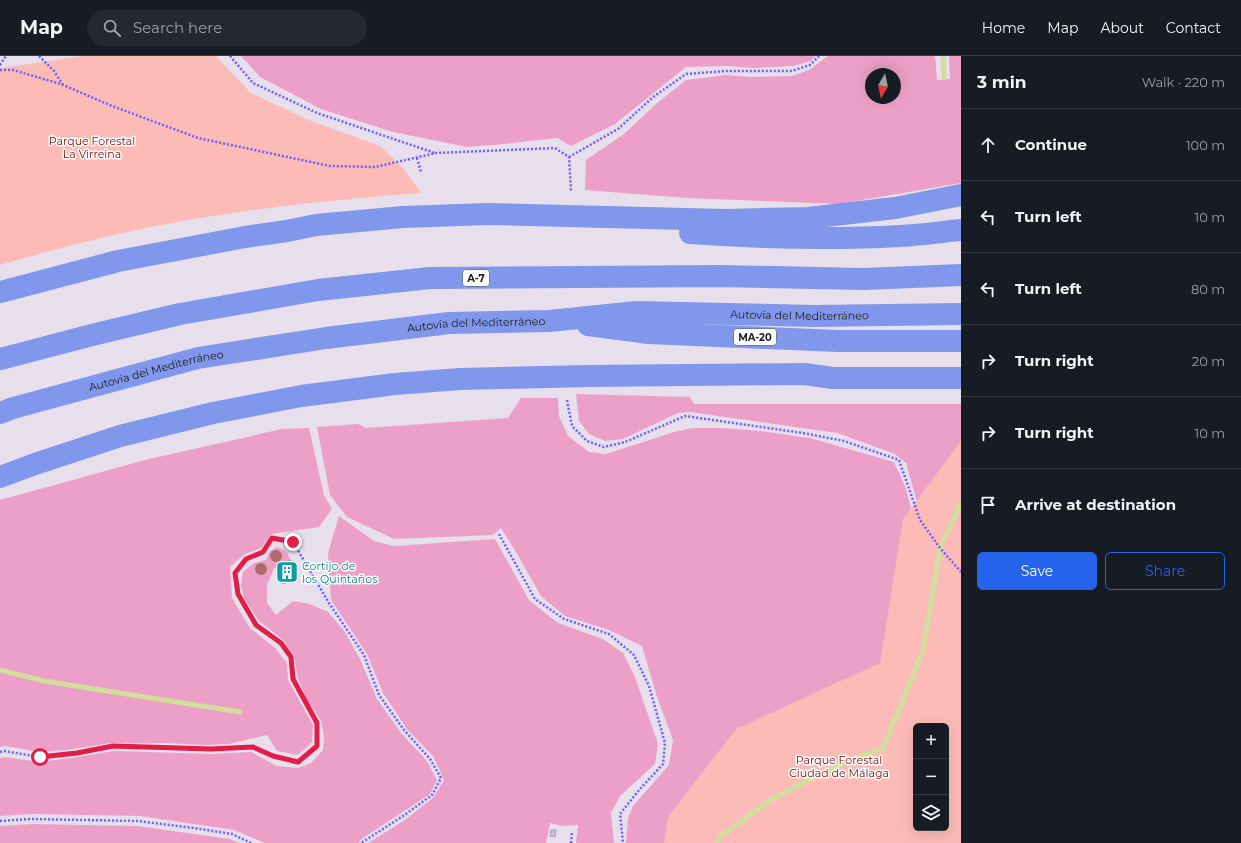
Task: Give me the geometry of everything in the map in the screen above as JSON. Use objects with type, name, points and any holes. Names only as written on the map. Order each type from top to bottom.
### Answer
[{"type":"highway","points":[[0,292],[118,261],[316,225],[395,218],[488,214],[726,220],[808,218],[895,208],[961,195]]},
{"type":"highway","points":[[287,231],[316,232],[403,226],[487,223],[590,227],[743,237],[836,238],[901,236],[961,230]]},
{"type":"highway","name":"A-7","points":[[0,359],[180,314],[318,290],[430,278],[720,276],[864,279],[961,275]]},
{"type":"highway","name":"Autovía del Mediterráneo","points":[[0,413],[198,358],[326,338],[450,323],[549,321],[637,312],[814,316],[961,314]]},
{"type":"highway","name":"MA-20","points":[[549,321],[650,333],[838,341],[961,341]]},
{"type":"highway","points":[[804,374],[834,369],[961,364]]},
{"type":"highway","points":[[0,476],[120,436],[213,413],[301,396],[395,384],[460,378],[588,376],[804,374],[833,378],[961,378]]},
{"type":"path","points":[[0,65],[6,56]]},
{"type":"path","points":[[39,56],[54,71],[64,85]]},
{"type":"path","points":[[230,56],[253,83],[318,113],[436,153]]},
{"type":"path","points":[[569,157],[618,129],[653,97],[686,74],[726,71],[792,71],[810,65],[819,56]]},
{"type":"path","points":[[0,70],[13,70],[64,85],[112,106],[198,138],[330,166],[375,167],[436,153],[555,148],[569,157]]},
{"type":"path","points":[[569,157],[571,191]]},
{"type":"path","points":[[417,158],[421,172]]},
{"type":"path","points":[[567,400],[572,426],[587,441],[604,447],[625,442],[685,416],[802,433],[844,441],[898,460],[920,520],[940,548],[961,572]]},
{"type":"path","points":[[499,534],[535,600],[564,620],[609,634],[634,655],[649,686],[665,743],[663,764],[639,790],[620,814],[623,843]]},
{"type":"path","points":[[0,752],[4,751],[40,757],[77,753],[113,746],[211,749],[253,747],[273,756],[298,762],[317,746],[317,723],[293,679],[291,657],[281,643],[256,625],[238,594],[235,573],[246,559],[263,552],[272,538],[293,542],[329,603],[364,655],[379,695],[404,730],[430,759],[440,778],[432,795],[361,843]]},
{"type":"path","points":[[0,821],[30,819],[137,821],[232,834],[251,843]]},
{"type":"path","points":[[571,843],[572,832]]},
{"type":"green space","name":"Parque Forestal La Virreina","points":[[84,56],[216,56],[251,93],[311,121],[380,146],[404,169],[421,193],[298,204],[177,222],[88,241],[0,265],[0,68]]},
{"type":"green space","points":[[241,56],[815,56],[811,61],[793,66],[753,68],[728,66],[686,67],[615,124],[571,146],[557,138],[467,147],[393,132],[321,109],[260,77]]},
{"type":"green space","points":[[828,56],[935,56],[937,80],[950,79],[949,56],[961,56],[961,183],[839,204],[687,198],[585,190],[586,160],[624,134],[656,104],[686,80],[726,75],[751,77],[792,76],[809,70]]},
{"type":"green space","points":[[576,394],[690,397],[694,404],[961,404],[961,566],[922,519],[906,463],[895,454],[837,433],[690,412],[678,413],[623,439],[605,441],[589,434],[579,421]]},
{"type":"green space","points":[[521,398],[558,398],[559,416],[568,436],[589,452],[606,454],[674,432],[692,428],[722,428],[760,431],[810,438],[894,462],[905,486],[915,522],[961,580],[961,843],[626,843],[628,818],[633,806],[669,765],[673,740],[657,697],[642,646],[609,630],[565,616],[541,596],[501,528],[493,535],[394,539],[347,517],[330,495],[317,427],[358,424],[366,428],[508,418]]},
{"type":"green space","points":[[309,428],[324,495],[332,509],[319,527],[272,534],[261,548],[245,554],[230,567],[232,598],[250,628],[275,648],[287,663],[288,680],[313,725],[312,742],[298,755],[277,751],[267,735],[229,744],[204,745],[111,743],[67,750],[40,752],[5,746],[0,747],[0,500],[145,460],[282,429]]},
{"type":"green space","name":"Parque Forestal Ciudad de Málaga","points":[[961,441],[961,843],[664,843],[668,817],[736,729],[880,663],[903,519]]},
{"type":"green space","points":[[339,516],[374,541],[394,546],[495,539],[529,600],[558,623],[603,639],[623,653],[635,677],[658,744],[655,764],[620,796],[611,813],[614,843],[576,843],[578,825],[562,826],[550,823],[546,843],[368,843],[405,820],[433,798],[444,780],[433,756],[407,729],[383,693],[367,654],[331,600],[328,553]]},
{"type":"green space","points":[[277,547],[286,551],[291,560],[275,566],[267,585],[267,603],[276,615],[293,601],[310,604],[328,612],[345,632],[360,659],[377,699],[401,733],[427,761],[437,780],[430,794],[363,838],[358,843],[265,843],[234,830],[140,816],[32,814],[0,816],[0,758],[4,757],[40,762],[114,751],[213,754],[251,752],[277,766],[298,768],[311,763],[323,750],[324,736],[321,720],[307,701],[298,678],[294,656],[283,640],[259,621],[244,598],[241,585],[243,572],[254,563],[266,560],[270,551]]},
{"type":"green space","points":[[31,824],[137,826],[230,839],[239,843],[0,843],[0,826]]},
{"type":"building","name":"Cortijo de los Quintaños","points":[[291,560],[298,579],[282,584],[275,565]]},
{"type":"building","points":[[551,830],[556,830],[555,837],[550,836]]},
{"type":"waterway","points":[[943,56],[944,78]]},
{"type":"waterway","points":[[717,843],[722,835],[772,799],[834,767],[883,748],[923,651],[940,548],[961,503]]},
{"type":"waterway","points":[[0,670],[44,681],[240,712]]},
{"type":"place","name":"Cortijo de los Quintaños","points":[[287,572]]},
{"type":"route","points":[[40,757],[77,753],[113,746],[211,749],[253,747],[273,756],[298,762],[317,746],[317,723],[293,679],[291,657],[281,643],[256,625],[238,594],[235,573],[246,559],[263,552],[272,538],[293,542]]}]
